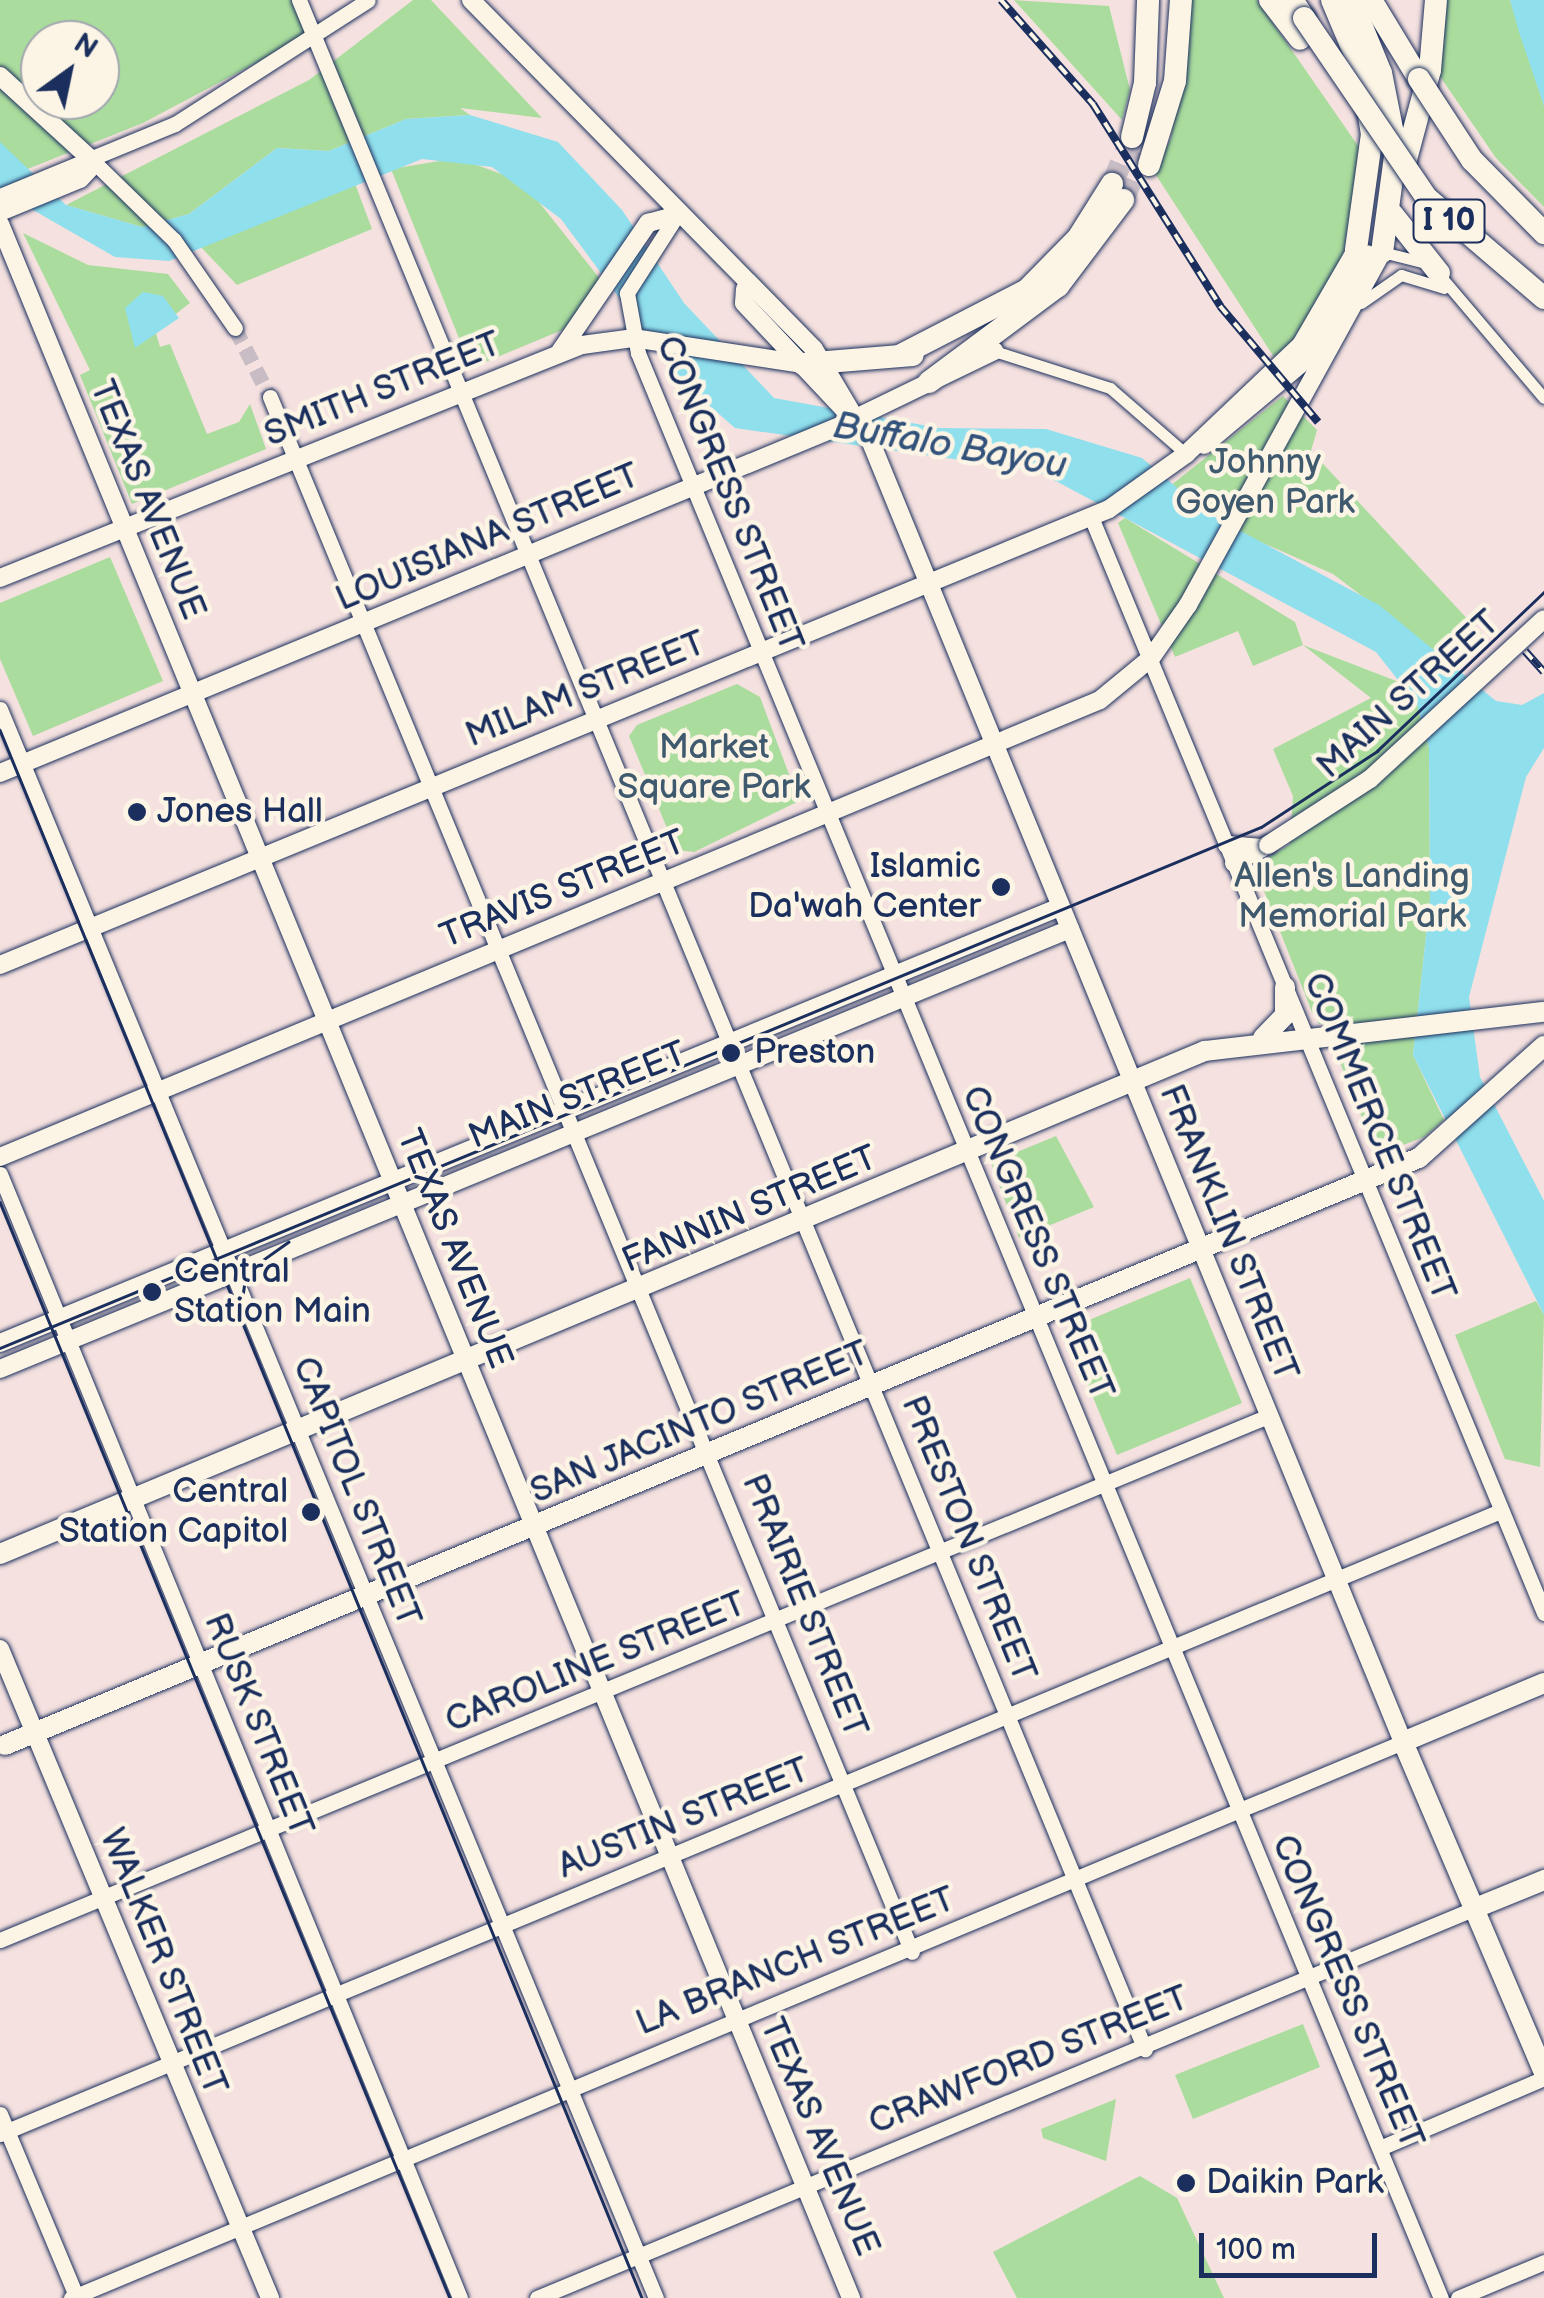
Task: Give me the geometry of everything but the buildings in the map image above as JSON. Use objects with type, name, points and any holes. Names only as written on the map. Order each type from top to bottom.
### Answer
[{"type":"highway","points":[[1142,152],[1148,0]]},
{"type":"highway","points":[[1142,152],[1167,0]]},
{"type":"highway","points":[[1142,152],[1175,81],[1180,0]]},
{"type":"highway","points":[[1270,0],[1298,19],[1382,124],[1369,252]]},
{"type":"highway","points":[[1332,0],[1360,69],[1372,134],[1369,252]]},
{"type":"highway","points":[[1351,0],[1382,124],[1394,210],[1439,273]]},
{"type":"highway","points":[[1371,0],[1419,79]]},
{"type":"highway","name":"I 10","points":[[1381,0],[1419,79],[1486,177],[1544,233]]},
{"type":"highway","points":[[1369,252],[1394,210],[1430,70],[1436,0]]},
{"type":"highway","name":"I 10","points":[[1382,124],[1468,240],[1544,298]]},
{"type":"highway","points":[[903,353],[1027,290],[1121,198],[1084,274],[990,345],[956,358],[930,382]]},
{"type":"highway","points":[[804,364],[828,366],[903,353],[956,358]]},
{"type":"main road","name":"FRANKLIN STREET","points":[[471,0],[745,289],[763,294],[802,336],[828,366],[855,418],[885,480],[1132,1087],[1544,2075]]},
{"type":"main road","points":[[0,76],[95,163],[80,179],[0,212]]},
{"type":"main road","points":[[558,353],[654,230],[677,216]]},
{"type":"main road","name":"TEXAS AVENUE","points":[[0,224],[530,1529],[850,2298]]},
{"type":"main road","name":"TRAVIS STREET","points":[[0,1157],[1088,707],[1150,658],[1188,605],[1359,306],[1369,252]]},
{"type":"main road","name":"MILAM STREET","points":[[0,966],[1091,516],[1178,460],[1301,345],[1369,252]]},
{"type":"main road","name":"FRANKLIN STREET","points":[[745,289],[744,303],[855,418]]},
{"type":"main road","name":"SMITH STREET","points":[[0,578],[558,353],[601,340],[633,338],[804,364]]},
{"type":"main road","points":[[956,358],[990,345]]},
{"type":"main road","name":"LOUISIANA STREET","points":[[0,773],[531,556],[855,418],[930,382]]},
{"type":"main road","name":"MAIN STREET","points":[[1231,854],[1266,847],[1370,780],[1544,619]]},
{"type":"main road","name":"MAIN STREET","points":[[0,1343],[1060,907]]},
{"type":"main road","name":"MAIN STREET","points":[[0,1369],[1070,929]]},
{"type":"main road","points":[[1263,1038],[1285,1015],[1285,986]]},
{"type":"main road","name":"FANNIN STREET","points":[[0,1554],[1132,1087],[1205,1050],[1263,1038],[1338,1035],[1541,1013]]},
{"type":"main road","name":"SAN JACINTO STREET","points":[[5,1745],[1362,1184],[1419,1158],[1544,1046]]},
{"type":"main road","name":"WALKER STREET","points":[[0,1649],[169,2064],[270,2298]]},
{"type":"main road","name":"LA BRANCH STREET","points":[[1403,1742],[1544,1684]]},
{"type":"main road","name":"CRAWFORD STREET","points":[[1473,1910],[1544,1880]]},
{"type":"street","name":"PRESTON STREET","points":[[299,0],[460,392],[669,882],[724,1045],[808,1221],[939,1554],[1146,2049]]},
{"type":"street","points":[[0,196],[95,163],[154,134],[317,39],[368,0]]},
{"type":"street","points":[[95,163],[210,288],[236,328]]},
{"type":"street","name":"CONGRESS STREET","points":[[654,230],[627,292],[633,338],[1441,2298]]},
{"type":"street","points":[[1369,252],[1439,273],[1544,398]]},
{"type":"street","points":[[1359,306],[1401,274],[1455,296]]},
{"type":"street","points":[[990,345],[1100,382],[1178,460]]},
{"type":"street","name":"PRAIRIE STREET","points":[[270,396],[710,1452],[774,1622],[912,1952]]},
{"type":"street","name":"COMMERCE STREET","points":[[1091,516],[1285,986],[1362,1184],[1544,1613]]},
{"type":"street","name":"CAPITOL STREET","points":[[0,710],[656,2298]]},
{"type":"street","name":"RUSK STREET","points":[[0,1174],[460,2298]]},
{"type":"street","name":"CAROLINE STREET","points":[[0,1940],[1268,1416]]},
{"type":"street","name":"AUSTIN STREET","points":[[4,2133],[1008,1716],[1174,1651],[1500,1511]]},
{"type":"street","name":"LA BRANCH STREET","points":[[74,2297],[734,2020],[912,1952],[1076,1883],[1238,1808],[1403,1742]]},
{"type":"street","name":"CRAWFORD STREET","points":[[537,2298],[1146,2049],[1473,1910]]},
{"type":"street","points":[[1380,2148],[1544,2075]]},
{"type":"street","points":[[0,2114],[4,2133],[74,2297]]},
{"type":"street","points":[[1458,2298],[1544,2262]]},
{"type":"green space","points":[[0,0],[294,0],[309,35],[143,123],[0,180]]},
{"type":"green space","points":[[413,0],[431,0],[542,118],[460,108],[470,115],[406,119],[329,151],[277,148],[189,214],[142,227],[66,205],[309,80]]},
{"type":"green space","points":[[1014,0],[1109,6],[1130,90],[1122,120]]},
{"type":"green space","points":[[1185,0],[1257,0],[1363,153],[1340,272],[1302,334],[1274,357],[1154,172],[1171,138]]},
{"type":"green space","points":[[1446,0],[1510,0],[1544,106],[1544,207],[1496,158],[1439,75]]},
{"type":"green space","points":[[458,158],[523,182],[604,284],[572,326],[471,368],[391,169]]},
{"type":"green space","points":[[354,181],[372,229],[237,285],[199,245]]},
{"type":"green space","points":[[23,233],[88,265],[168,274],[190,303],[155,330],[160,347],[170,344],[207,434],[239,422],[250,404],[266,449],[132,504],[80,375],[90,370]]},
{"type":"green space","name":"Johnny Goyen Park","points":[[1283,396],[1317,430],[1311,451],[1487,640],[1457,668],[1333,574],[1245,535],[1170,486]]},
{"type":"green space","points":[[1125,518],[1295,622],[1303,645],[1253,666],[1238,631],[1175,657],[1118,523]]},
{"type":"green space","points":[[110,557],[163,681],[33,736],[0,659],[0,603]]},
{"type":"green space","name":"Allen's Landing Memorial Park","points":[[1303,645],[1404,684],[1417,704],[1429,748],[1430,899],[1413,1055],[1444,1120],[1424,1137],[1377,1155],[1335,1050],[1344,1048],[1338,1024],[1319,1024],[1312,1012],[1254,866],[1290,844],[1293,796],[1273,749],[1371,698]]},
{"type":"green space","name":"Market Square Park","points":[[737,684],[760,697],[799,801],[694,852],[676,850],[629,736],[637,725]]},
{"type":"green space","points":[[1056,1136],[1094,1207],[1019,1238],[991,1163]]},
{"type":"green space","points":[[1190,1278],[1242,1403],[1117,1455],[1065,1330]]},
{"type":"green space","points":[[1536,1301],[1544,1315],[1540,1467],[1505,1459],[1455,1335]]},
{"type":"green space","points":[[1303,2024],[1320,2067],[1193,2119],[1175,2075]]},
{"type":"green space","points":[[1116,2099],[1106,2161],[1043,2138],[1041,2129]]},
{"type":"green space","points":[[1140,2176],[1177,2198],[1224,2298],[1017,2298],[993,2252]]},
{"type":"water","points":[[1510,0],[1544,0],[1544,106],[1519,32]]},
{"type":"water","name":"Buffalo Bayou","points":[[470,115],[558,142],[622,210],[684,303],[774,398],[939,428],[1046,429],[1142,458],[1207,513],[1379,605],[1496,701],[1522,705],[1544,693],[1544,748],[1526,777],[1469,997],[1480,1077],[1544,1201],[1544,1315],[1413,1055],[1430,899],[1429,748],[1417,704],[1376,652],[1037,471],[735,428],[681,381],[561,219],[492,167],[422,159],[169,261],[115,257],[0,191],[0,142],[66,205],[142,227],[189,214],[277,148],[329,151],[406,119]]},
{"type":"water","points":[[143,292],[163,296],[179,318],[135,348],[125,308]]},
{"type":"tunnel","points":[[1112,184],[1132,137]]},
{"type":"tunnel","points":[[1123,200],[1143,154]]},
{"type":"tunnel","points":[[235,328],[270,397]]},
{"type":"tram line","points":[[0,1348],[1261,827],[1377,751],[1544,592]]},
{"type":"tram line","points":[[0,730],[642,2298]]},
{"type":"tram line","points":[[0,1202],[450,2298]]},
{"type":"tram line","points":[[240,1313],[246,1272],[288,1242]]},
{"type":"railway","points":[[1001,0],[1093,104],[1220,306],[1318,422]]},
{"type":"railway","points":[[1525,651],[1544,672]]},
{"type":"place","name":"Jones Hall","points":[[137,812]]},
{"type":"place","name":"Islamic Da'wah Center","points":[[1001,887]]},
{"type":"place","name":"Preston","points":[[731,1053]]},
{"type":"place","name":"Central Station Main","points":[[152,1292]]},
{"type":"place","name":"Central Station Capitol","points":[[311,1512]]},
{"type":"place","name":"Daikin Park","points":[[1186,2183]]}]
